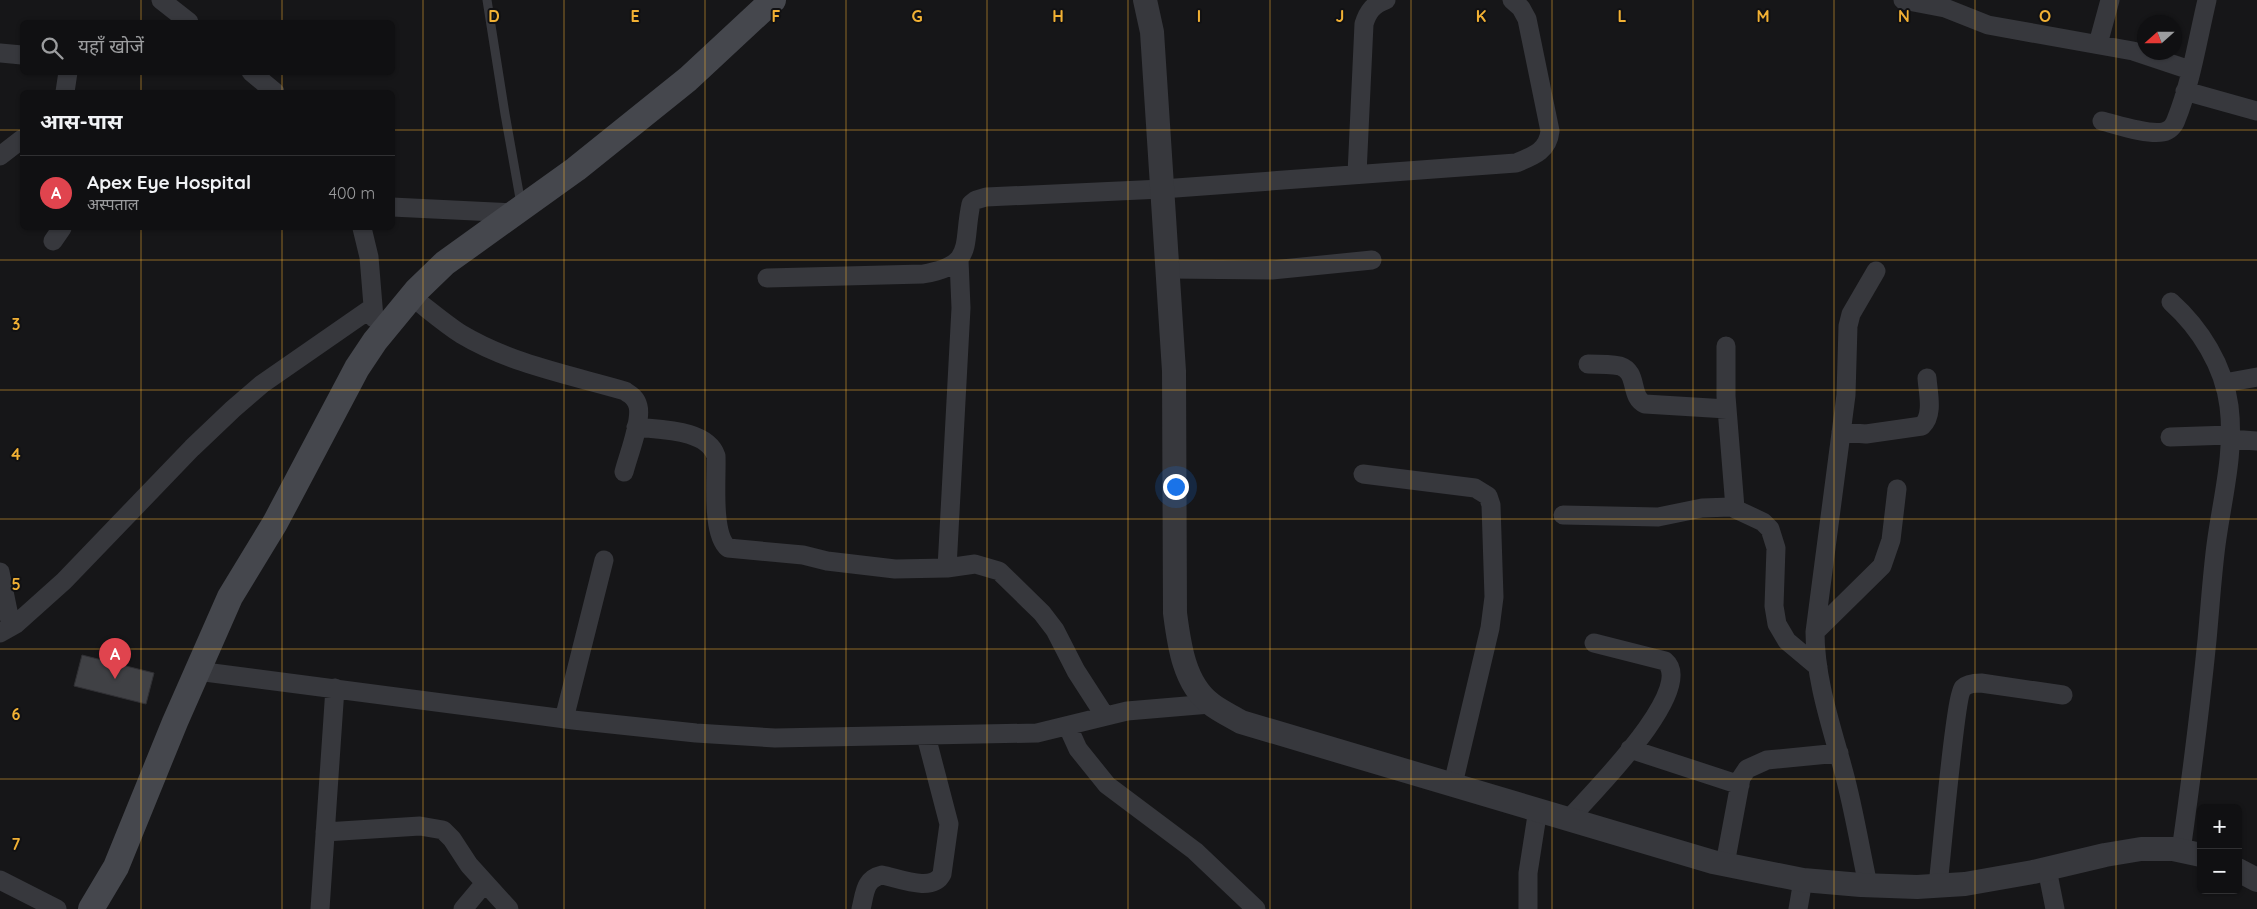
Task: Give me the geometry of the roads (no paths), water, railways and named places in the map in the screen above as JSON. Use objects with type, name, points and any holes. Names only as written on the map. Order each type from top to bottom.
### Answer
[{"type":"main road","points":[[91,909],[116,867],[197,671],[230,598],[275,523],[356,368],[375,340],[412,297],[445,263],[520,211],[688,79],[773,0]]},
{"type":"street","points":[[162,0],[187,20]]},
{"type":"street","points":[[1145,0],[1152,32],[1174,372],[1175,613],[1179,646],[1188,676],[1210,704],[1241,722],[1538,810],[1725,864],[1804,880],[1868,885],[1938,886],[1966,884],[2141,849],[2191,853],[2205,658],[2216,544],[2229,464],[2229,406],[2224,383],[2206,344],[2187,316],[2171,302]]},
{"type":"street","points":[[1357,174],[1364,24],[1368,12],[1377,3],[1386,0]]},
{"type":"street","points":[[767,278],[923,274],[939,271],[959,260],[965,252],[971,204],[976,200],[986,197],[1162,189],[1516,162],[1540,153],[1548,142],[1550,131],[1527,19],[1521,8],[1512,0]]},
{"type":"street","points":[[1903,0],[1945,8],[1988,25],[2133,51],[2190,70]]},
{"type":"street","points":[[2098,44],[2110,0]]},
{"type":"street","points":[[2102,121],[2153,132],[2163,132],[2170,129],[2176,121],[2185,91],[2207,0]]},
{"type":"street","points":[[0,53],[20,55]]},
{"type":"street","points":[[65,90],[68,75]]},
{"type":"street","points":[[255,75],[273,90]]},
{"type":"street","points":[[2185,91],[2257,111]]},
{"type":"street","points":[[0,156],[20,141]]},
{"type":"street","points":[[395,206],[520,211]]},
{"type":"street","points":[[362,230],[368,257],[375,340]]},
{"type":"street","points":[[947,568],[961,308],[959,260]]},
{"type":"street","points":[[1168,269],[1272,270],[1372,260]]},
{"type":"street","points":[[1868,885],[1815,653],[1815,632],[1846,395],[1848,326],[1851,314],[1876,271]]},
{"type":"street","points":[[412,297],[461,334],[522,363],[625,391],[633,396],[639,407],[636,427],[624,472]]},
{"type":"street","points":[[6,630],[64,581],[192,448],[262,384],[373,307]]},
{"type":"street","points":[[1726,346],[1727,409],[1735,508]]},
{"type":"street","points":[[1588,364],[1622,367],[1629,372],[1635,395],[1639,401],[1645,404],[1727,409]]},
{"type":"street","points":[[2224,383],[2257,377]]},
{"type":"street","points":[[1841,432],[1866,434],[1922,426],[1928,421],[1927,378]]},
{"type":"street","points":[[636,427],[694,435],[708,442],[714,448],[716,456],[718,530],[723,544],[728,548],[803,555],[827,561],[895,568],[947,568],[975,564],[999,571],[1042,612],[1055,630],[1076,671],[1105,716]]},
{"type":"street","points":[[2170,437],[2230,437],[2257,441]]},
{"type":"street","points":[[1364,474],[1475,488],[1488,496],[1491,505],[1493,605],[1490,628],[1453,784]]},
{"type":"street","points":[[1815,632],[1882,566],[1891,540],[1898,489]]},
{"type":"street","points":[[1563,515],[1658,517],[1702,508],[1735,508],[1763,522],[1770,529],[1776,548],[1774,606],[1777,624],[1787,641],[1818,667]]},
{"type":"street","points":[[564,719],[604,560]]},
{"type":"street","points":[[0,572],[6,630]]},
{"type":"street","points":[[1569,819],[1630,749],[1663,705],[1672,681],[1672,672],[1665,661],[1594,644]]},
{"type":"street","points":[[197,671],[564,719],[696,733],[776,738],[1011,735],[1037,733],[1068,727],[1127,711],[1210,704]]},
{"type":"street","points":[[1938,886],[1956,725],[1960,696],[1964,688],[1972,684],[1982,683],[2063,695]]},
{"type":"street","points":[[320,909],[336,688]]},
{"type":"street","points":[[1068,727],[1078,749],[1107,785],[1195,851],[1256,909]]},
{"type":"street","points":[[861,909],[867,883],[875,876],[882,875],[928,884],[940,879],[942,874],[949,824],[926,736]]},
{"type":"street","points":[[1630,749],[1740,785]]},
{"type":"street","points":[[1725,864],[1740,785],[1747,769],[1767,760],[1839,753]]},
{"type":"street","points":[[1528,909],[1528,873],[1538,810]]},
{"type":"street","points":[[325,832],[420,826],[443,830],[452,839],[468,865],[509,909]]},
{"type":"street","points":[[2047,869],[2055,909]]},
{"type":"street","points":[[0,880],[57,909]]},
{"type":"street","points":[[1798,909],[1804,880]]},
{"type":"street","points":[[463,909],[484,884]]},
{"type":"lane","points":[[487,0],[520,211]]},
{"type":"place","name":"Apex Eye Hospital","points":[[115,679]]}]
